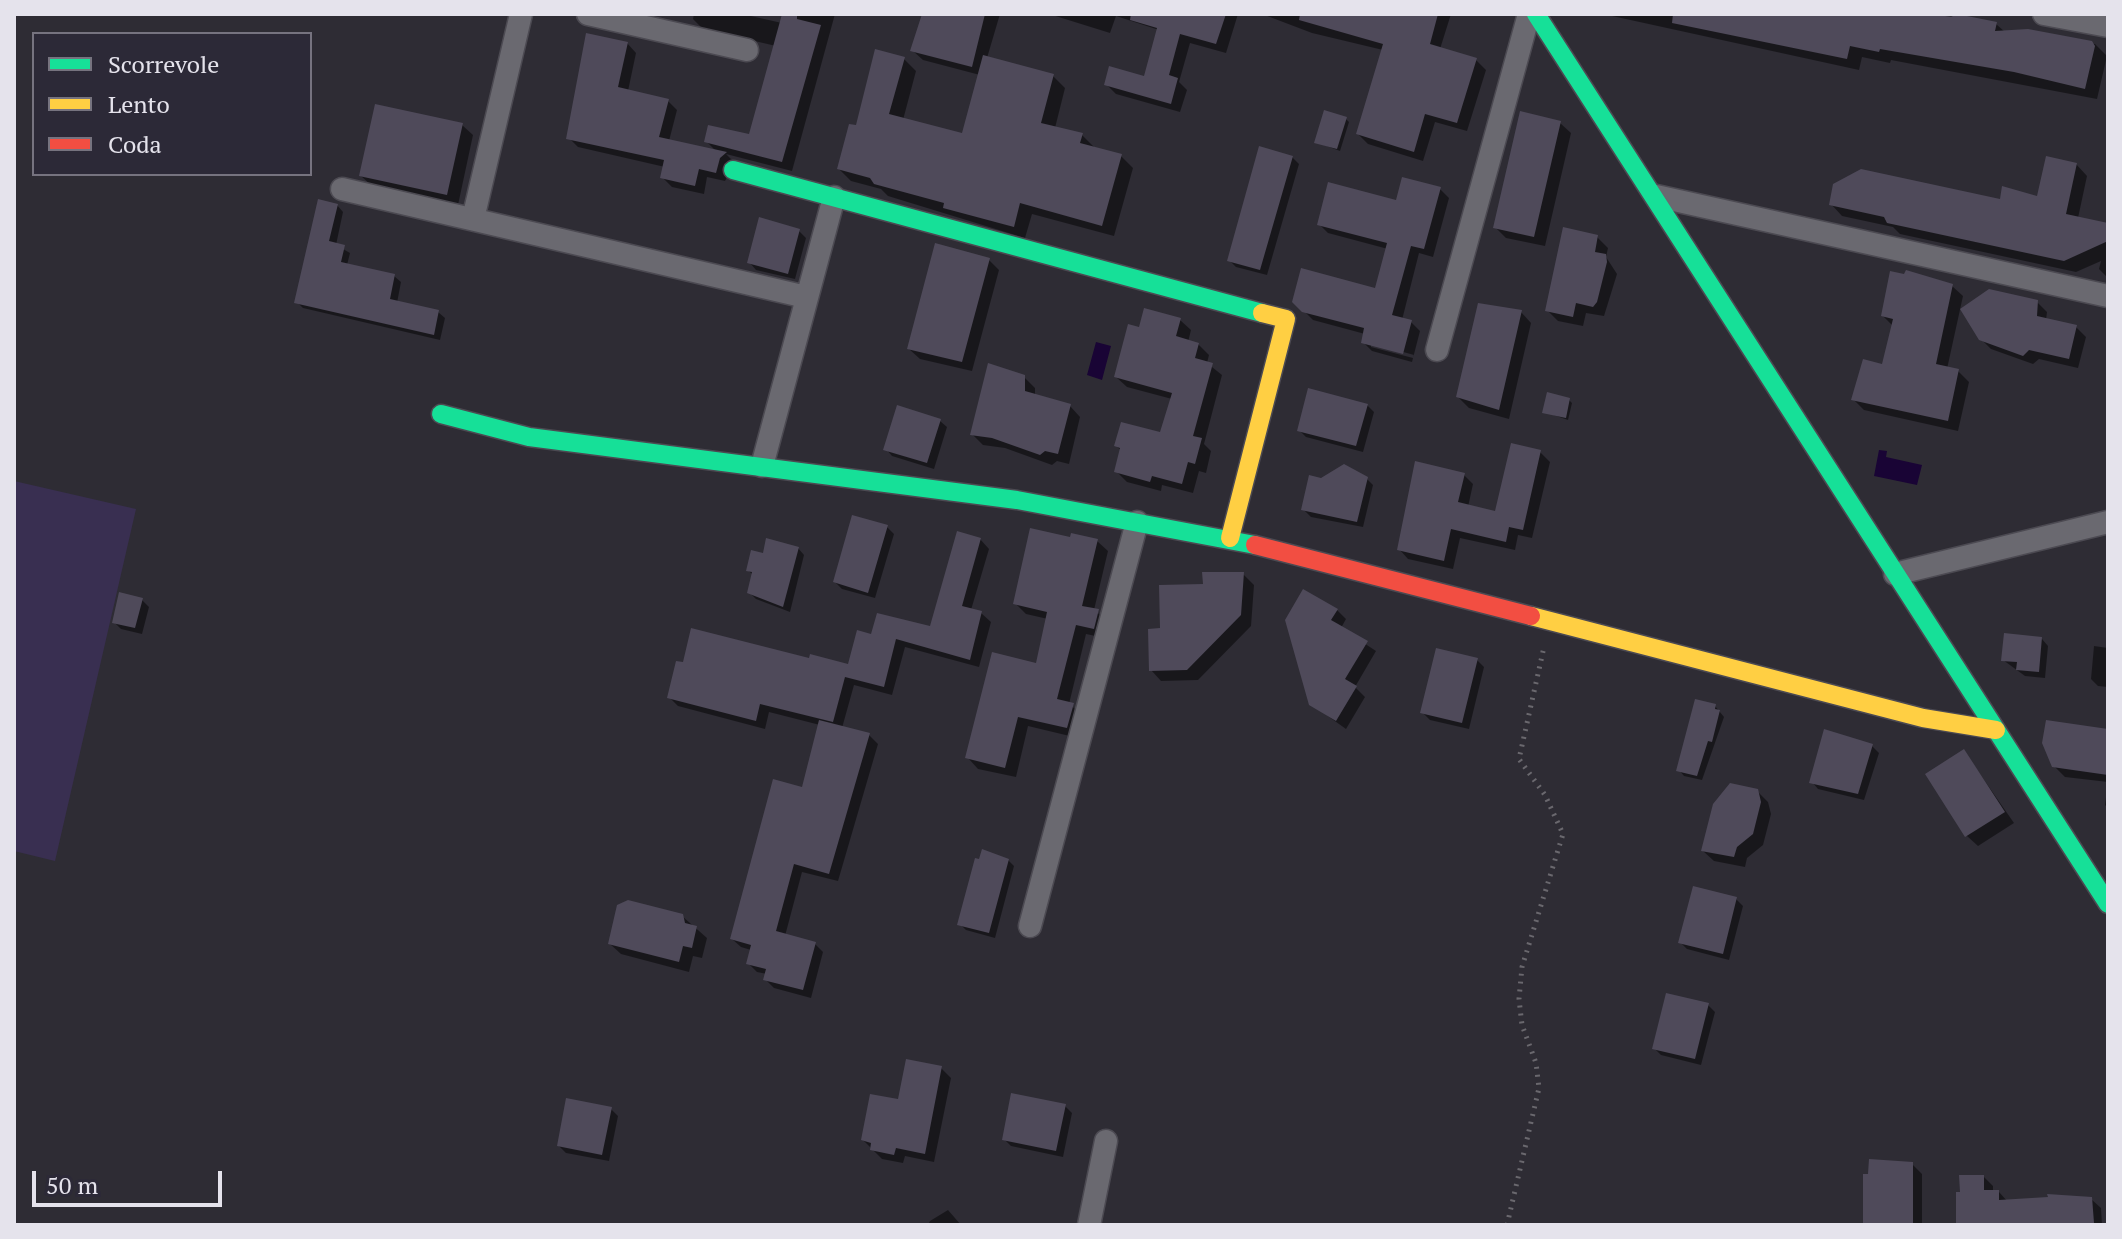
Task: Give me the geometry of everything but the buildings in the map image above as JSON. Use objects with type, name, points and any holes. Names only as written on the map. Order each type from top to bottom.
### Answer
[{"type":"street","points":[[473,219],[521,14]]},
{"type":"street","points":[[588,14],[747,50]]},
{"type":"street","points":[[1437,350],[1529,14]]},
{"type":"street","points":[[1536,14],[1656,196],[2108,904]]},
{"type":"street","points":[[2044,14],[2108,26]]},
{"type":"street","points":[[733,170],[1286,319],[1230,538]]},
{"type":"street","points":[[342,189],[806,297]]},
{"type":"street","points":[[1656,196],[2108,296]]},
{"type":"street","points":[[762,466],[834,197]]},
{"type":"street","points":[[441,414],[529,437],[1017,500],[1230,538],[1923,718],[1996,730]]},
{"type":"street","points":[[1030,926],[1137,522]]},
{"type":"street","points":[[1895,574],[2108,522]]},
{"type":"street","points":[[1089,1225],[1106,1141]]},
{"type":"path","points":[[1507,1225],[1539,1088],[1536,1063],[1522,1025],[1519,999],[1522,967],[1563,834],[1545,795],[1519,759],[1549,623]]},
{"type":"shaded area","points":[[1096,342],[1111,346],[1102,380],[1087,375]]},
{"type":"shaded area","points":[[1879,450],[1887,451],[1886,457],[1922,465],[1917,485],[1874,476]]},
{"type":"shaded area","points":[[14,481],[136,509],[55,861],[14,851]]},
{"type":"traffic: fast","points":[[1536,14],[2108,904]]},
{"type":"traffic: fast","points":[[733,170],[1262,313]]},
{"type":"traffic: fast","points":[[441,414],[529,437],[1017,500],[1255,545]]},
{"type":"traffic: slow","points":[[1230,538],[1286,319],[1262,313]]},
{"type":"traffic: slow","points":[[1531,616],[1923,718],[1996,730]]},
{"type":"traffic: jam","points":[[1255,545],[1531,616]]}]
